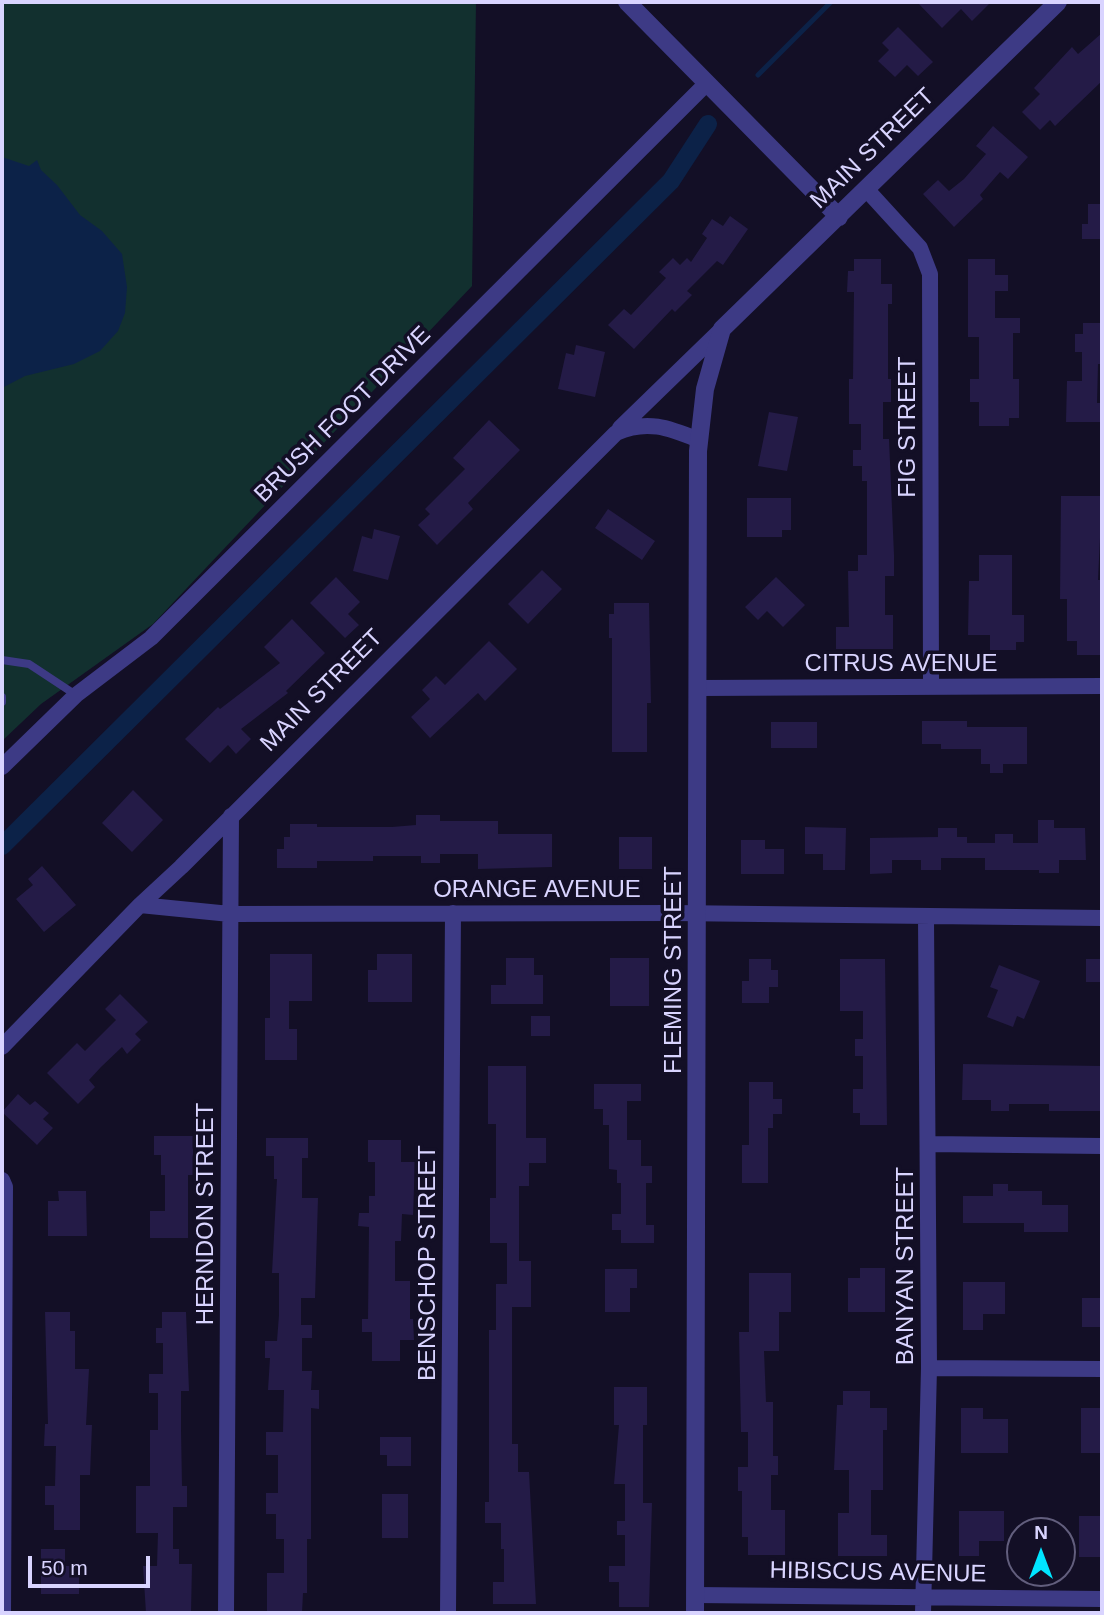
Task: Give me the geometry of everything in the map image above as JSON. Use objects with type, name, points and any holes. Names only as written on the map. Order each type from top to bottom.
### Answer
[{"type":"street","points":[[627,2],[839,217]]},
{"type":"street","name":"MAIN STREET","points":[[2,1047],[140,905],[616,433],[1058,2]]},
{"type":"street","name":"BRUSH FOOT DRIVE","points":[[2,767],[76,695],[151,638],[706,83]]},
{"type":"street","name":"FIG STREET","points":[[867,190],[919,248],[930,274],[931,686]]},
{"type":"street","name":"FLEMING STREET","points":[[695,1613],[699,440],[705,389],[722,329]]},
{"type":"street","points":[[616,433],[643,424],[667,428],[699,440]]},
{"type":"street","name":"CITRUS AVENUE","points":[[700,688],[1102,685]]},
{"type":"street","name":"HERNDON STREET","points":[[226,1613],[231,816]]},
{"type":"street","name":"ORANGE AVENUE","points":[[140,905],[230,914],[698,913],[926,918],[1102,918]]},
{"type":"street","name":"BENSCHOP STREET","points":[[448,1613],[453,913]]},
{"type":"street","name":"BANYAN STREET","points":[[923,1613],[929,1368],[926,918]]},
{"type":"street","points":[[929,1144],[1102,1146]]},
{"type":"street","points":[[2,1180],[5,1186],[3,1613]]},
{"type":"street","points":[[929,1368],[1102,1369]]},
{"type":"street","name":"HIBISCUS AVENUE","points":[[695,1595],[1102,1599]]},
{"type":"lane","points":[[2,660],[29,664],[76,695]]},
{"type":"green space","points":[[2,2],[476,2],[472,286],[153,624],[41,704],[2,741]]},
{"type":"water","points":[[2,157],[29,166],[37,160],[41,170],[57,185],[80,215],[102,231],[122,254],[127,287],[125,313],[118,331],[100,351],[74,364],[25,376],[2,388]]},
{"type":"building","points":[[917,2],[991,2],[972,21],[961,9],[942,28]]},
{"type":"building","points":[[898,27],[933,62],[918,76],[907,65],[895,77],[878,61],[889,50],[882,43]]},
{"type":"building","points":[[1102,33],[1102,81],[1055,126],[1050,120],[1040,130],[1022,112],[1040,94],[1034,88],[1072,47],[1078,54]]},
{"type":"building","points":[[993,126],[1028,157],[1008,179],[1000,172],[980,195],[983,199],[954,227],[923,194],[938,180],[949,191],[964,179],[986,154],[976,146]]},
{"type":"building","points":[[1088,204],[1102,204],[1102,239],[1082,239],[1082,224],[1088,224]]},
{"type":"building","points":[[730,216],[748,229],[723,265],[717,261],[687,291],[692,295],[675,312],[672,309],[634,349],[608,325],[624,309],[631,315],[666,278],[659,272],[673,258],[680,265],[687,258],[691,262],[707,238],[702,234],[712,219],[723,226]]},
{"type":"building","points":[[854,259],[881,259],[881,284],[892,284],[892,304],[888,304],[888,379],[891,379],[891,402],[883,402],[883,439],[889,439],[894,555],[894,576],[885,576],[885,615],[893,615],[893,649],[836,649],[836,627],[849,627],[848,571],[858,571],[858,555],[867,555],[867,481],[862,481],[862,466],[853,466],[853,450],[861,450],[861,424],[849,424],[849,379],[853,379],[854,292],[847,292],[848,271],[854,271]]},
{"type":"building","points":[[968,259],[995,259],[995,275],[1008,275],[1008,291],[995,291],[995,318],[1020,318],[1020,333],[1013,333],[1013,379],[1019,379],[1019,418],[1009,418],[1009,426],[979,426],[979,402],[970,402],[970,379],[979,379],[979,337],[968,337]]},
{"type":"building","points":[[1083,323],[1102,323],[1102,364],[1098,364],[1097,403],[1102,403],[1102,422],[1066,422],[1067,381],[1082,381],[1082,352],[1075,352],[1075,334],[1083,334]]},
{"type":"building","points":[[576,345],[605,352],[595,397],[558,389],[566,353],[574,355]]},
{"type":"building","points":[[769,412],[798,417],[787,471],[758,466]]},
{"type":"building","points":[[489,420],[520,450],[468,503],[473,509],[437,545],[418,525],[430,514],[425,509],[465,469],[453,458]]},
{"type":"building","points":[[1061,496],[1102,496],[1098,580],[1102,580],[1102,655],[1077,655],[1077,641],[1067,641],[1067,599],[1060,599]]},
{"type":"building","points":[[747,498],[791,498],[791,530],[782,530],[782,537],[747,537]]},
{"type":"building","points":[[608,509],[655,541],[642,560],[595,528]]},
{"type":"building","points":[[374,529],[400,536],[388,580],[353,571],[362,536],[372,539]]},
{"type":"building","points":[[979,555],[1012,555],[1012,615],[1024,615],[1024,642],[1016,642],[1016,650],[990,650],[990,635],[968,635],[969,581],[979,581]]},
{"type":"building","points":[[542,570],[562,589],[528,624],[508,604]]},
{"type":"building","points":[[336,577],[360,602],[348,614],[359,625],[345,638],[310,603]]},
{"type":"building","points":[[776,577],[805,605],[783,627],[767,611],[758,620],[745,607]]},
{"type":"building","points":[[614,603],[649,603],[651,703],[647,703],[647,752],[612,752],[612,638],[609,638],[609,614],[614,614]]},
{"type":"building","points":[[292,619],[325,653],[286,691],[288,693],[241,729],[251,739],[236,754],[228,745],[210,763],[185,739],[218,707],[220,709],[280,663],[264,647]]},
{"type":"building","points":[[489,641],[517,669],[485,701],[478,693],[430,738],[411,717],[430,699],[422,690],[436,676],[445,685]]},
{"type":"building","points":[[922,721],[967,721],[967,727],[1027,727],[1027,764],[1003,764],[1003,773],[990,773],[990,764],[981,764],[981,749],[941,749],[941,744],[922,744]]},
{"type":"building","points":[[771,722],[817,722],[817,748],[771,748]]},
{"type":"building","points":[[133,790],[163,820],[132,852],[102,823]]},
{"type":"building","points":[[416,815],[440,815],[440,821],[498,821],[498,834],[552,834],[552,867],[478,869],[478,854],[440,854],[440,863],[421,863],[421,856],[373,856],[373,861],[317,861],[317,868],[277,868],[277,849],[284,849],[284,837],[290,837],[290,824],[317,824],[317,827],[392,827],[416,825]]},
{"type":"building","points":[[1038,820],[1054,820],[1054,828],[1085,828],[1086,860],[1059,860],[1059,873],[1039,873],[1039,870],[985,870],[985,858],[941,858],[941,870],[921,870],[921,860],[892,860],[892,873],[870,874],[870,838],[938,837],[938,828],[957,828],[957,837],[967,837],[967,843],[995,843],[995,834],[1013,834],[1013,843],[1038,843]]},
{"type":"building","points":[[805,827],[846,828],[845,870],[823,870],[823,854],[805,854]]},
{"type":"building","points":[[619,837],[652,837],[652,869],[619,869]]},
{"type":"building","points":[[741,840],[765,840],[765,849],[784,849],[784,874],[741,874]]},
{"type":"building","points":[[42,866],[76,905],[44,932],[16,899],[33,885],[28,879]]},
{"type":"building","points":[[270,954],[312,954],[312,1001],[289,1001],[289,1029],[297,1029],[297,1060],[265,1060],[265,1018],[270,1018]]},
{"type":"building","points":[[377,954],[412,954],[412,1002],[368,1002],[368,970],[377,970]]},
{"type":"building","points":[[506,958],[534,958],[534,975],[543,975],[543,1004],[491,1004],[491,985],[506,985]]},
{"type":"building","points":[[610,958],[649,958],[649,1006],[610,1006]]},
{"type":"building","points":[[749,959],[771,959],[771,970],[778,970],[778,987],[769,987],[769,1003],[742,1003],[742,981],[749,981]]},
{"type":"building","points":[[840,959],[885,959],[887,1125],[860,1125],[860,1113],[853,1113],[853,1089],[863,1089],[863,1056],[855,1056],[855,1039],[863,1039],[863,1011],[840,1011]]},
{"type":"building","points":[[1086,959],[1102,959],[1102,982],[1086,982]]},
{"type":"building","points":[[999,965],[1040,981],[1024,1019],[1017,1016],[1013,1027],[987,1017],[998,990],[990,987]]},
{"type":"building","points":[[120,994],[148,1022],[135,1034],[141,1040],[127,1054],[122,1047],[89,1080],[95,1087],[78,1104],[47,1073],[77,1043],[85,1051],[116,1020],[105,1009]]},
{"type":"building","points":[[531,1016],[550,1016],[550,1036],[531,1036]]},
{"type":"building","points":[[963,1064],[1102,1066],[1102,1111],[1049,1111],[1049,1104],[1009,1104],[1009,1111],[991,1111],[991,1100],[962,1100]]},
{"type":"building","points":[[488,1066],[526,1066],[526,1138],[546,1138],[546,1163],[529,1163],[529,1186],[519,1186],[519,1261],[531,1261],[531,1307],[512,1307],[512,1444],[518,1444],[518,1472],[529,1472],[536,1604],[493,1604],[493,1582],[504,1582],[504,1549],[501,1549],[501,1523],[485,1523],[485,1502],[489,1502],[489,1330],[496,1330],[496,1284],[507,1284],[507,1243],[490,1243],[490,1198],[496,1198],[496,1124],[488,1124]]},
{"type":"building","points":[[749,1082],[773,1082],[773,1099],[782,1099],[782,1114],[773,1114],[773,1128],[768,1128],[768,1183],[742,1183],[742,1145],[749,1145]]},
{"type":"building","points":[[594,1084],[641,1084],[641,1101],[627,1101],[627,1140],[641,1140],[641,1166],[652,1166],[652,1183],[646,1183],[646,1225],[654,1225],[654,1243],[621,1243],[621,1230],[612,1230],[612,1214],[621,1214],[621,1183],[617,1183],[617,1170],[609,1169],[609,1125],[603,1125],[603,1109],[594,1109]]},
{"type":"building","points":[[18,1094],[30,1105],[35,1101],[49,1113],[43,1119],[53,1128],[37,1145],[2,1112]]},
{"type":"building","points":[[154,1136],[193,1136],[193,1175],[188,1175],[188,1238],[150,1238],[150,1211],[165,1211],[165,1175],[161,1175],[161,1155],[154,1155]]},
{"type":"building","points":[[266,1138],[308,1138],[308,1158],[302,1158],[302,1198],[318,1198],[315,1298],[301,1298],[301,1325],[312,1325],[312,1338],[302,1338],[302,1371],[312,1371],[311,1390],[319,1390],[319,1409],[311,1408],[311,1539],[307,1539],[307,1593],[303,1593],[302,1613],[267,1613],[267,1573],[284,1573],[284,1539],[276,1539],[276,1514],[266,1514],[266,1493],[278,1493],[278,1455],[266,1455],[266,1432],[283,1432],[284,1390],[268,1390],[270,1358],[265,1358],[265,1341],[277,1341],[279,1315],[279,1273],[272,1273],[277,1179],[274,1179],[274,1156],[266,1156]]},
{"type":"building","points":[[368,1140],[401,1140],[401,1162],[415,1162],[413,1215],[402,1214],[401,1241],[395,1241],[395,1281],[410,1281],[410,1319],[413,1319],[414,1340],[400,1340],[400,1361],[372,1361],[372,1332],[362,1332],[362,1319],[368,1319],[369,1227],[358,1226],[359,1213],[369,1213],[369,1196],[375,1196],[375,1162],[368,1162]]},
{"type":"building","points":[[993,1184],[1008,1184],[1008,1191],[1042,1191],[1042,1205],[1068,1205],[1068,1232],[1024,1232],[1024,1223],[963,1223],[963,1196],[993,1196]]},
{"type":"building","points":[[58,1191],[86,1191],[87,1236],[48,1236],[48,1201],[59,1201]]},
{"type":"building","points":[[860,1268],[885,1268],[885,1312],[848,1312],[848,1278],[860,1278]]},
{"type":"building","points":[[605,1269],[637,1269],[637,1288],[630,1288],[630,1312],[605,1312]]},
{"type":"building","points":[[749,1273],[791,1273],[791,1312],[779,1312],[779,1351],[764,1351],[766,1402],[773,1402],[773,1456],[778,1456],[778,1475],[771,1475],[771,1510],[785,1510],[785,1555],[748,1555],[748,1537],[742,1537],[742,1491],[738,1491],[738,1467],[748,1467],[748,1432],[741,1432],[739,1332],[749,1332]]},
{"type":"building","points":[[963,1282],[1005,1282],[1005,1314],[983,1314],[983,1330],[963,1330]]},
{"type":"building","points":[[1082,1298],[1102,1298],[1102,1327],[1082,1327]]},
{"type":"building","points":[[45,1312],[70,1312],[70,1331],[75,1331],[75,1369],[89,1369],[86,1425],[92,1425],[90,1475],[80,1475],[80,1530],[54,1530],[54,1505],[45,1505],[45,1486],[55,1486],[56,1446],[44,1446],[45,1424],[48,1424]]},
{"type":"building","points":[[162,1312],[186,1312],[189,1391],[181,1391],[181,1430],[182,1486],[187,1486],[187,1507],[173,1507],[173,1549],[179,1549],[179,1564],[192,1564],[191,1613],[146,1613],[143,1566],[157,1566],[158,1533],[136,1533],[136,1486],[150,1486],[150,1430],[158,1430],[158,1393],[149,1393],[149,1374],[163,1374],[163,1343],[156,1343],[156,1328],[162,1328]]},
{"type":"building","points":[[614,1387],[647,1387],[647,1425],[643,1425],[643,1503],[652,1503],[649,1607],[619,1607],[619,1582],[609,1582],[609,1566],[625,1566],[625,1535],[617,1535],[617,1521],[625,1521],[625,1484],[614,1484],[619,1425],[614,1425]]},
{"type":"building","points":[[843,1391],[870,1391],[870,1408],[887,1408],[887,1430],[883,1430],[883,1490],[871,1490],[871,1535],[887,1535],[887,1556],[838,1556],[838,1513],[849,1513],[849,1470],[834,1470],[837,1405],[843,1405]]},
{"type":"building","points":[[961,1408],[983,1408],[983,1419],[1008,1419],[1008,1453],[961,1453]]},
{"type":"building","points":[[1081,1408],[1102,1408],[1102,1453],[1081,1453]]},
{"type":"building","points":[[380,1437],[411,1437],[411,1466],[387,1466],[387,1455],[380,1455]]},
{"type":"building","points":[[382,1494],[408,1494],[408,1538],[382,1538]]},
{"type":"building","points":[[959,1511],[1004,1511],[1004,1541],[979,1541],[979,1556],[959,1556]]},
{"type":"building","points":[[1079,1516],[1102,1516],[1102,1557],[1079,1557]]},
{"type":"building","points":[[41,1549],[65,1549],[65,1566],[79,1566],[79,1594],[41,1594]]},
{"type":"waterway","points":[[758,75],[831,2]]},
{"type":"waterway","points":[[2,846],[671,181],[708,124]]}]
